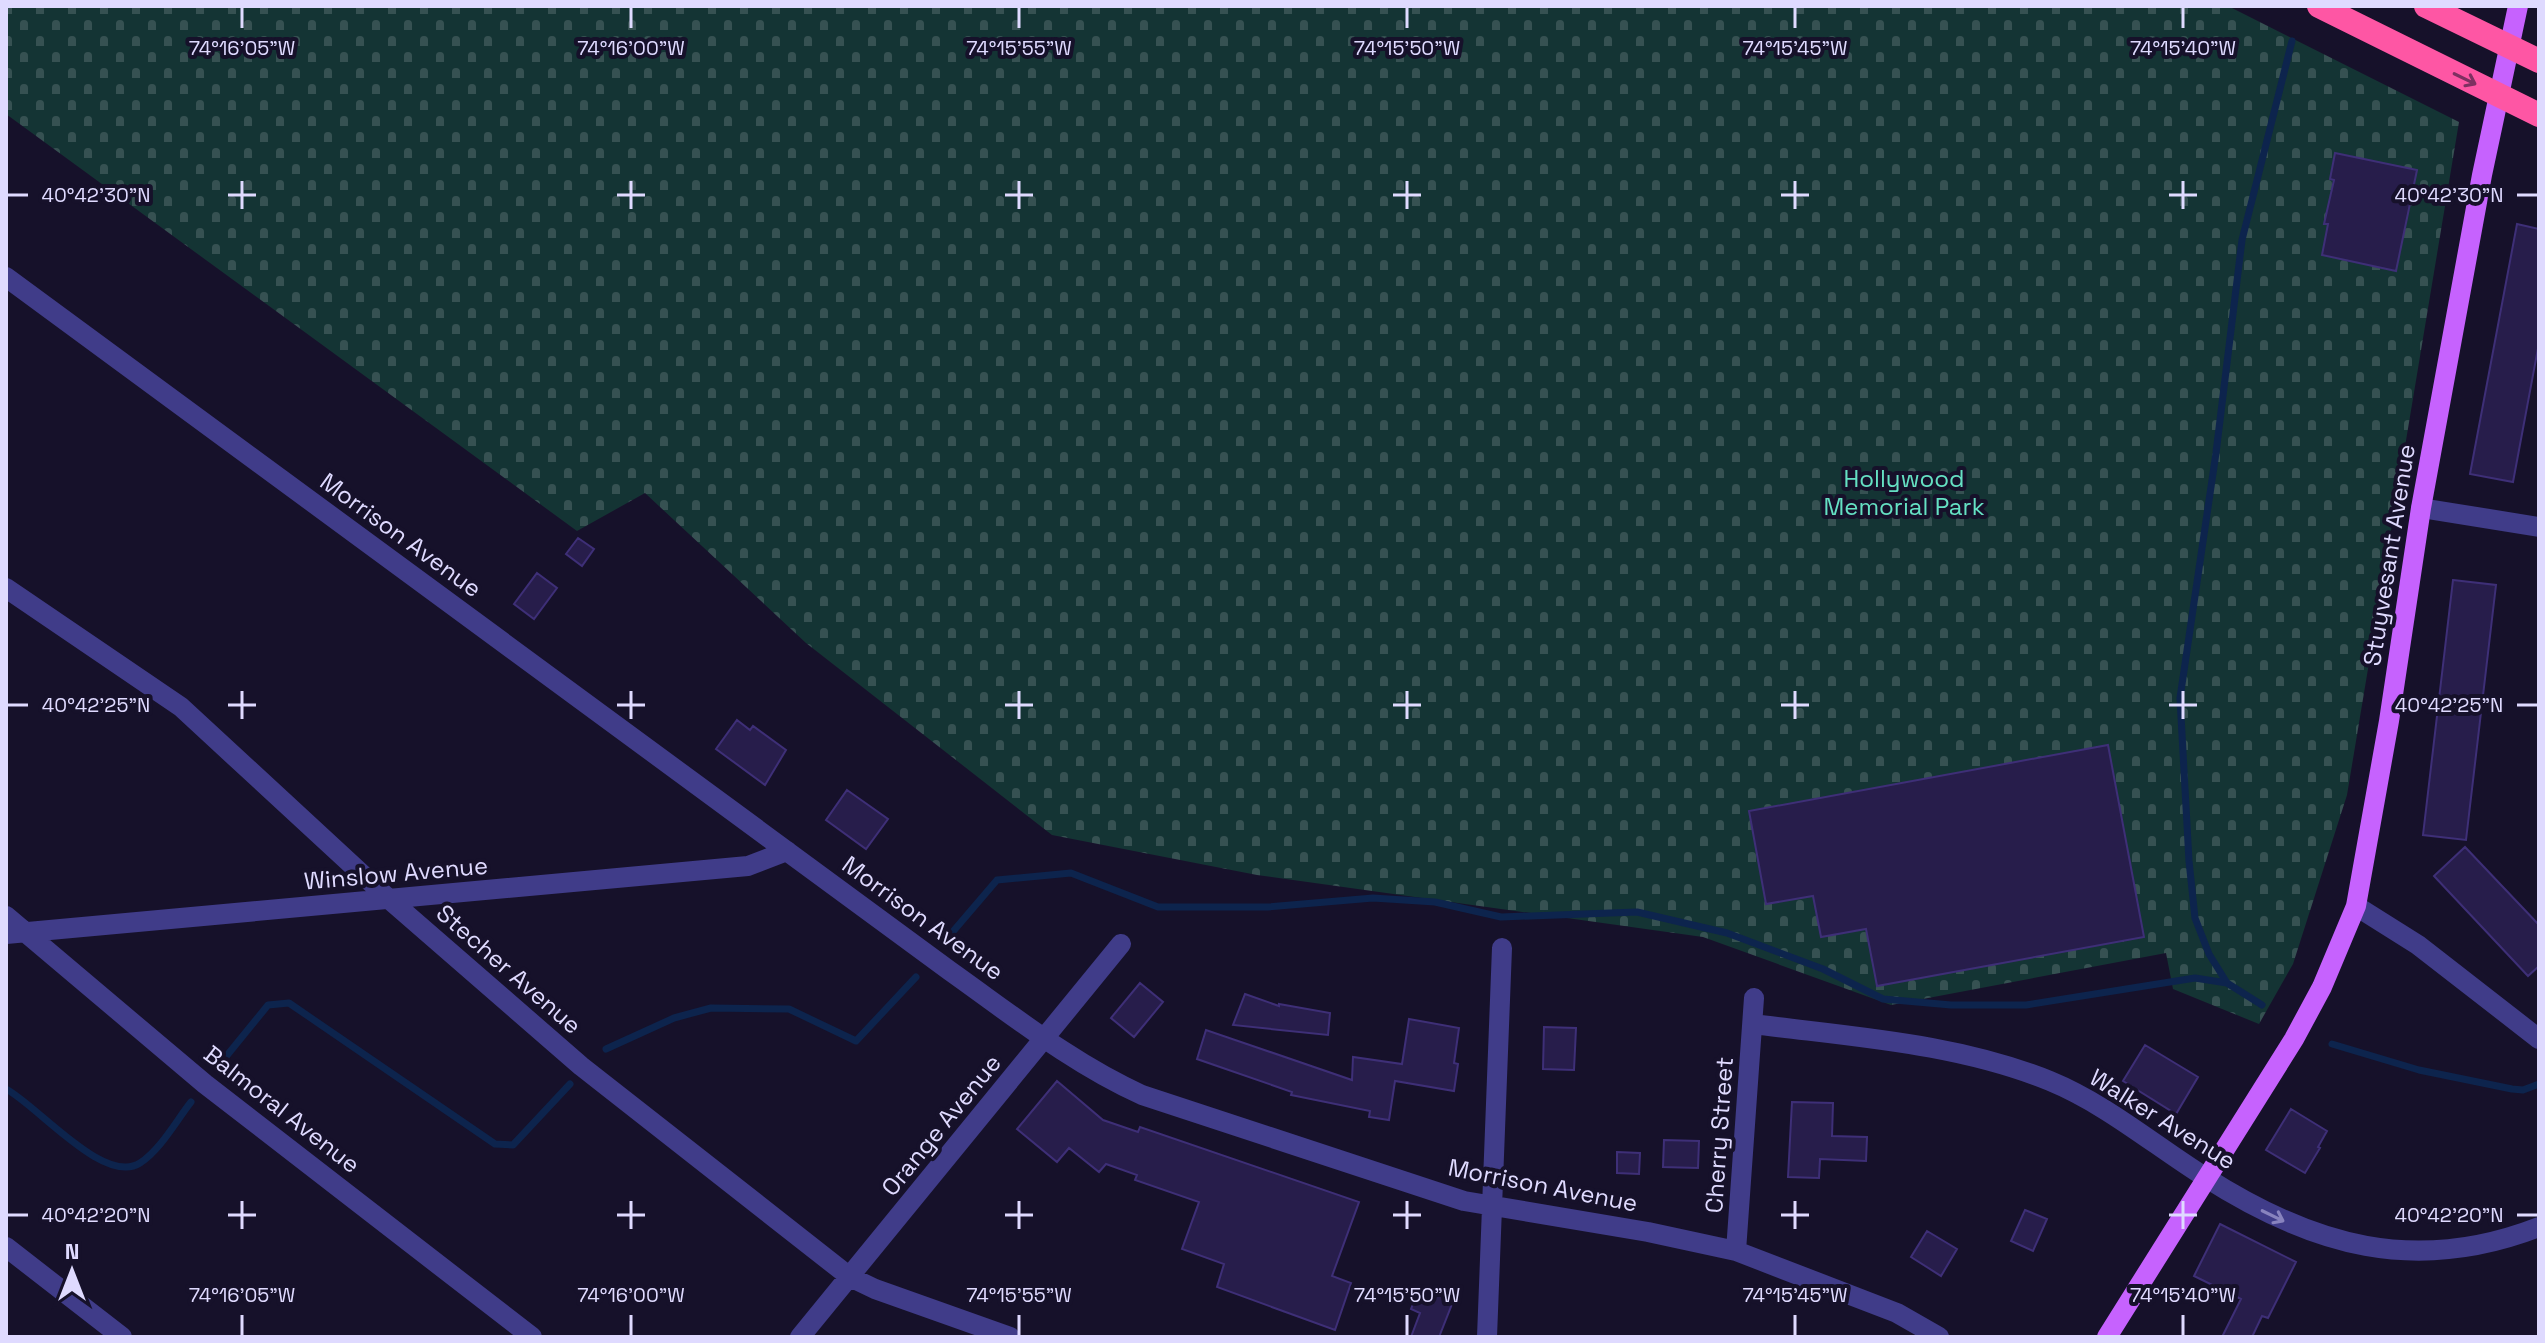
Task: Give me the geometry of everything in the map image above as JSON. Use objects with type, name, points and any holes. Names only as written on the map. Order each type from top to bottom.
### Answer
[{"type":"highway","points":[[2319,6],[2539,115]]},
{"type":"highway","points":[[2426,6],[2539,61]]},
{"type":"main road","name":"Stuyvesant Avenue","points":[[2107,1337],[2294,1039],[2322,987],[2356,906],[2389,721],[2421,508],[2482,175],[2518,6]]},
{"type":"street","name":"Morrison Avenue","points":[[6,278],[1044,1039],[1112,1082],[1142,1095],[1464,1201],[1648,1232],[1736,1251],[1897,1313],[1939,1337]]},
{"type":"street","points":[[2421,508],[2539,527]]},
{"type":"street","name":"Stecher Avenue","points":[[6,588],[181,707],[390,900],[581,1066],[850,1277],[875,1289],[1010,1337]]},
{"type":"street","name":"Winslow Avenue","points":[[16,933],[748,866],[787,851]]},
{"type":"street","points":[[2356,906],[2418,945],[2539,1039]]},
{"type":"street","name":"Balmoral Avenue","points":[[6,916],[16,933],[532,1337]]},
{"type":"street","name":"Orange Avenue","points":[[800,1337],[1121,944]]},
{"type":"street","points":[[1487,1337],[1502,948]]},
{"type":"street","name":"Cherry Street","points":[[1736,1251],[1754,998]]},
{"type":"street","name":"Walker Avenue","points":[[1753,1024],[1973,1055],[2052,1082],[2085,1099],[2205,1178],[2268,1214],[2308,1232],[2378,1249],[2451,1248],[2489,1242],[2539,1227]]},
{"type":"street","points":[[8,1253],[122,1337]]},
{"type":"green space","name":"Hollywood Memorial Park","points":[[6,6],[2228,6],[2459,122],[2347,795],[2293,964],[2259,1024],[2173,989],[2166,953],[1891,1005],[1703,937],[1257,875],[1052,835],[806,643],[645,493],[577,531],[6,114]]},
{"type":"building","points":[[2335,153],[2417,170],[2396,271],[2322,255],[2328,224],[2324,224],[2334,180],[2330,179]]},
{"type":"building","points":[[2517,224],[2539,229],[2539,343],[2513,482],[2470,474]]},
{"type":"building","points":[[578,538],[594,549],[582,566],[566,554]]},
{"type":"building","points":[[537,573],[557,588],[534,619],[514,604]]},
{"type":"building","points":[[2453,580],[2496,585],[2466,840],[2423,835]]},
{"type":"building","points":[[737,720],[750,730],[753,726],[786,750],[765,785],[716,749]]},
{"type":"building","points":[[2108,745],[2144,937],[1877,986],[1866,929],[1821,937],[1813,896],[1766,904],[1749,811]]},
{"type":"building","points":[[847,790],[888,819],[866,849],[826,820]]},
{"type":"building","points":[[2465,847],[2539,925],[2539,966],[2528,976],[2434,876]]},
{"type":"building","points":[[1140,983],[1163,1002],[1134,1037],[1111,1018]]},
{"type":"building","points":[[1245,994],[1279,1006],[1330,1013],[1328,1035],[1233,1025]]},
{"type":"building","points":[[1409,1019],[1459,1028],[1454,1091],[1395,1081],[1389,1120],[1369,1117],[1370,1111],[1291,1095],[1292,1092],[1197,1059],[1206,1030],[1352,1080],[1353,1057],[1402,1064]]},
{"type":"building","points":[[1544,1027],[1576,1028],[1574,1070],[1543,1069]]},
{"type":"building","points":[[2145,1045],[2198,1077],[2176,1114],[2123,1081]]},
{"type":"building","points":[[1057,1081],[1103,1120],[1138,1132],[1140,1127],[1359,1202],[1332,1276],[1351,1283],[1335,1330],[1217,1287],[1224,1264],[1182,1249],[1199,1202],[1135,1180],[1137,1175],[1106,1164],[1099,1172],[1069,1148],[1057,1162],[1017,1129]]},
{"type":"building","points":[[1792,1102],[1833,1103],[1832,1136],[1867,1137],[1866,1161],[1820,1159],[1819,1178],[1788,1177]]},
{"type":"building","points":[[2291,1109],[2327,1131],[2305,1173],[2266,1150]]},
{"type":"building","points":[[1664,1140],[1699,1141],[1698,1168],[1663,1167]]},
{"type":"building","points":[[1617,1152],[1640,1153],[1639,1174],[1617,1173]]},
{"type":"building","points":[[2025,1210],[2047,1219],[2033,1251],[2011,1241]]},
{"type":"building","points":[[2220,1224],[2296,1262],[2268,1318],[2262,1316],[2252,1337],[2222,1337],[2241,1299],[2194,1276]]},
{"type":"building","points":[[1927,1231],[1957,1249],[1941,1276],[1911,1257]]},
{"type":"building","points":[[1420,1286],[1454,1299],[1439,1337],[1411,1337],[1420,1313],[1411,1309]]},
{"type":"waterway","points":[[2262,1005],[2227,983],[2209,954],[2195,918],[2180,698],[2216,453],[2242,240],[2292,41]]},
{"type":"waterway","points":[[950,935],[997,880],[1071,873],[1158,907],[1268,907],[1373,898],[1435,902],[1501,917],[1637,912],[1727,933],[1823,969],[1883,999],[1951,1005],[2026,1005],[2195,978],[2227,983]]},
{"type":"waterway","points":[[606,1049],[674,1018],[711,1008],[789,1009],[856,1041],[916,977]]},
{"type":"waterway","points":[[220,1064],[268,1005],[289,1003],[495,1144],[513,1145],[570,1084]]},
{"type":"waterway","points":[[2332,1044],[2419,1070],[2512,1089],[2523,1090],[2539,1084]]},
{"type":"waterway","points":[[6,1089],[90,1154],[125,1167],[140,1163],[155,1150],[191,1102]]}]
